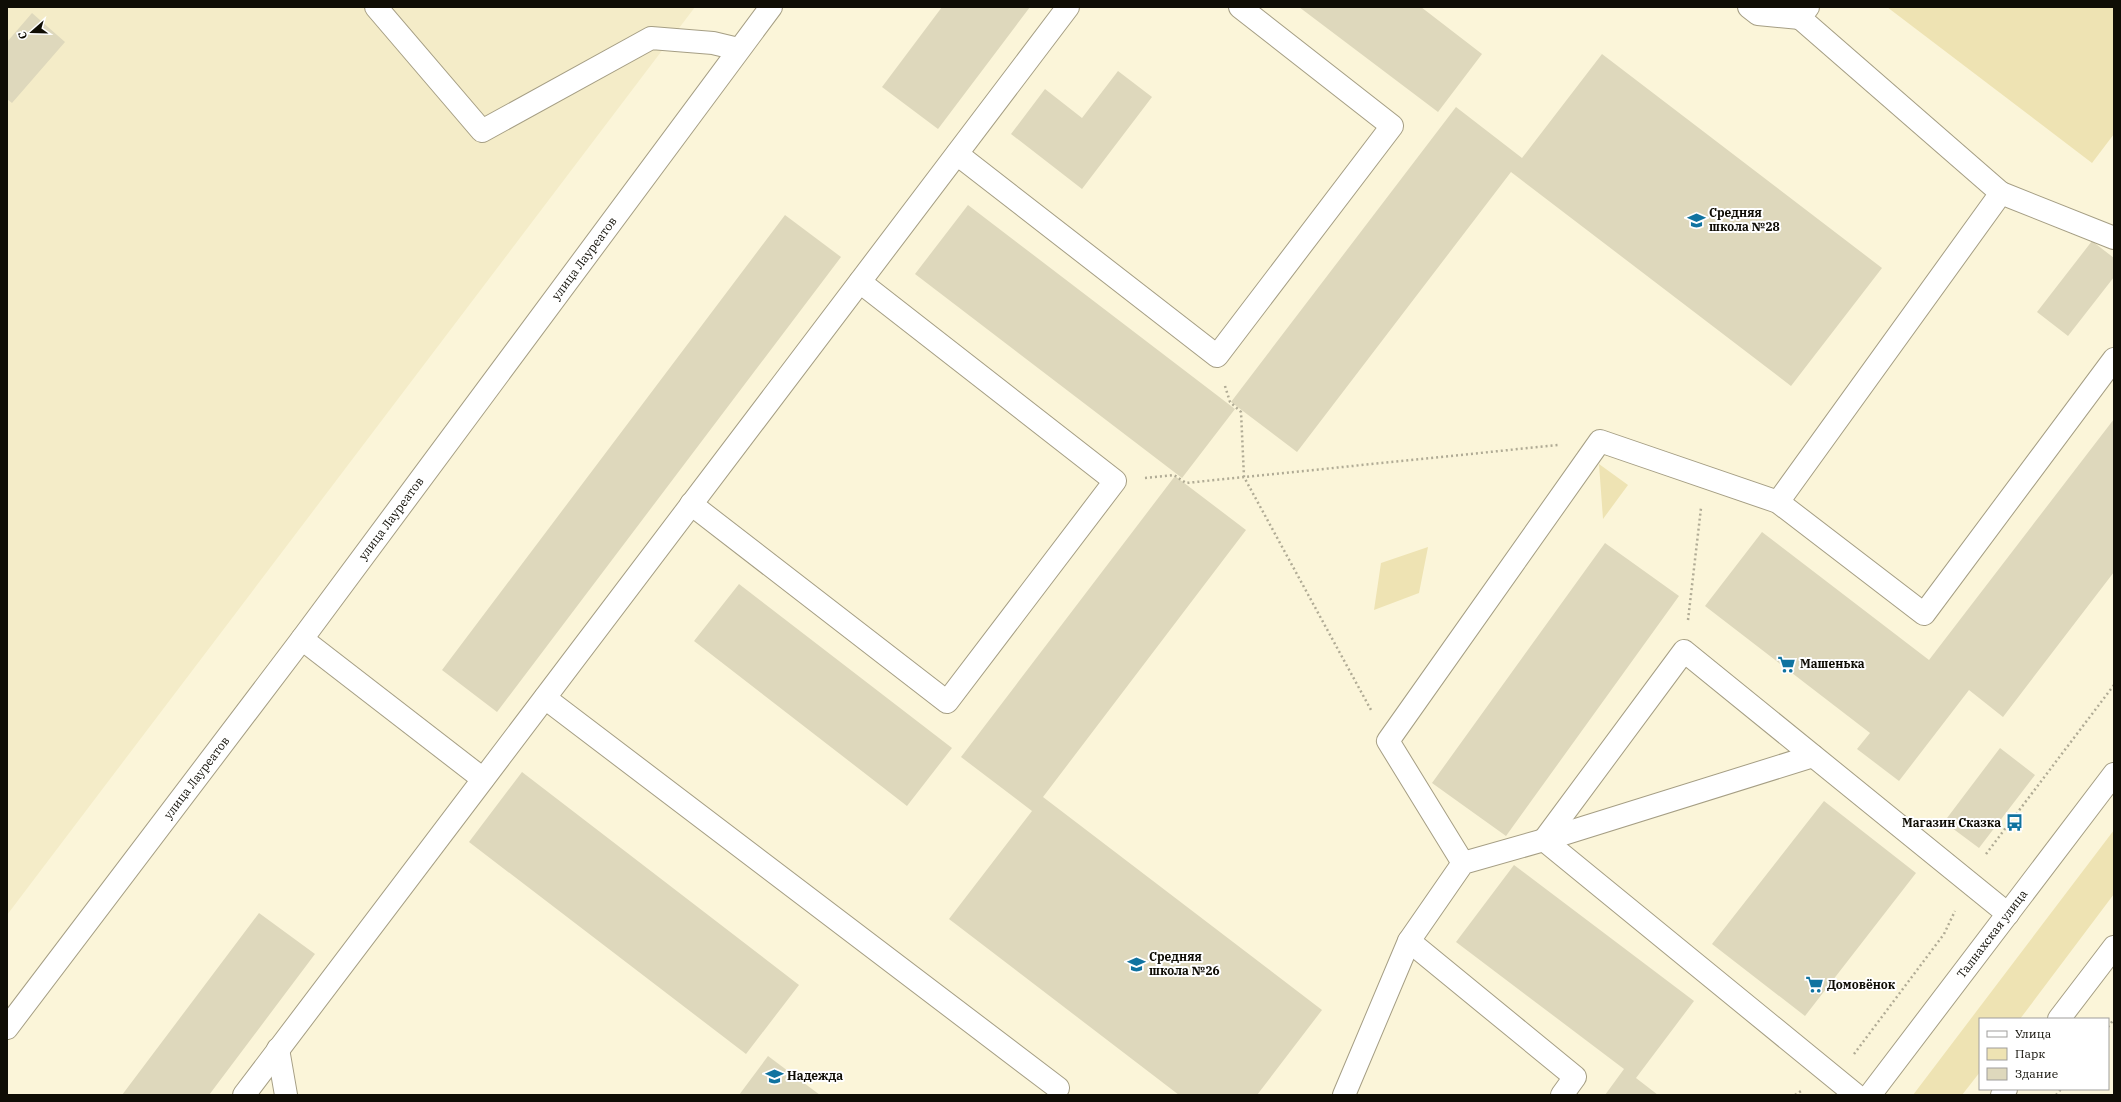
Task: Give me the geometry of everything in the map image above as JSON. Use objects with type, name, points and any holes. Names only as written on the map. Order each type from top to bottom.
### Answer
[{"type":"street","points":[[376,7],[482,131],[651,38],[713,43],[738,49]]},
{"type":"street","name":"улица Лауреатов","points":[[7,1028],[302,639],[738,49],[771,7]]},
{"type":"street","points":[[244,1095],[1068,7]]},
{"type":"street","points":[[957,154],[1217,356],[1392,126],[1240,7]]},
{"type":"street","points":[[1749,7],[1758,14],[1804,12],[2001,193],[2114,238]]},
{"type":"street","points":[[1778,502],[2001,193]]},
{"type":"street","points":[[691,504],[947,702],[1115,481],[860,282]]},
{"type":"street","points":[[1463,863],[1388,741],[1600,441],[1778,502],[1924,614],[2114,359]]},
{"type":"street","points":[[302,639],[483,779]]},
{"type":"street","points":[[1544,840],[1684,651],[2008,914]]},
{"type":"street","points":[[545,698],[1059,1093]]},
{"type":"street","points":[[1344,1095],[1409,941],[1463,863],[1544,840],[1814,756]]},
{"type":"street","name":"Талнахская улица","points":[[1870,1095],[2114,774]]},
{"type":"street","points":[[1544,840],[1856,1095]]},
{"type":"street","points":[[1409,941],[1575,1077],[1562,1095]]},
{"type":"street","points":[[2060,1018],[2114,947]]},
{"type":"street","points":[[278,1049],[286,1095]]},
{"type":"path","points":[[1217,356],[1230,402],[1241,412],[1244,477],[1388,741]]},
{"type":"path","points":[[1115,481],[1174,474],[1186,482],[1600,441]]},
{"type":"path","points":[[1684,651],[1704,477]]},
{"type":"shaded area","points":[[7,7],[695,7],[7,915],[8,281]]},
{"type":"green space","points":[[1887,7],[2114,7],[2114,134],[2092,163]]},
{"type":"green space","points":[[1599,464],[1628,485],[1603,519]]},
{"type":"green space","points":[[1428,547],[1419,593],[1374,610],[1381,563]]},
{"type":"green space","points":[[2114,830],[2114,894],[2021,1018],[1979,1018],[1979,1073],[1962,1095],[1913,1095]]},
{"type":"building","points":[[942,7],[1030,7],[938,129],[882,87]]},
{"type":"building","points":[[1299,7],[1421,7],[1482,54],[1438,112]]},
{"type":"building","points":[[32,13],[65,42],[12,103],[7,99],[7,42]]},
{"type":"building","name":"Средняя школа №28","points":[[1602,54],[1882,268],[1791,386],[1511,172],[1297,452],[1231,402],[1456,107],[1522,158]]},
{"type":"building","points":[[1118,71],[1152,97],[1082,189],[1011,134],[1045,89],[1082,118]]},
{"type":"building","points":[[968,205],[1235,409],[1182,478],[915,274]]},
{"type":"building","points":[[785,215],[841,257],[497,712],[442,670]]},
{"type":"building","points":[[2092,241],[2114,258],[2114,277],[2068,336],[2037,312]]},
{"type":"building","points":[[2114,419],[2114,572],[2003,717],[1969,690],[1899,781],[1857,749],[1870,733],[1705,606],[1762,532],[1929,660]]},
{"type":"building","name":"Средняя школа №26","points":[[1175,476],[1246,530],[1043,797],[1322,1010],[1257,1095],[1179,1095],[949,919],[1032,811],[961,757]]},
{"type":"building","points":[[1605,543],[1679,596],[1506,836],[1432,783]]},
{"type":"building","points":[[739,584],[952,748],[907,806],[694,641]]},
{"type":"building","points":[[2000,748],[2035,775],[1979,848],[1944,822]]},
{"type":"building","points":[[522,772],[799,985],[746,1054],[469,842]]},
{"type":"building","points":[[1824,801],[1916,873],[1805,1016],[1712,944]]},
{"type":"building","points":[[1514,865],[1694,1001],[1636,1078],[1658,1095],[1605,1095],[1624,1069],[1456,942]]},
{"type":"building","points":[[259,913],[315,954],[209,1095],[122,1095]]},
{"type":"building","name":"Надежда","points":[[768,1056],[820,1095],[739,1095]]},
{"type":"place","name":"Средняя школа №28","points":[[1696,220]]},
{"type":"place","name":"Машенька","points":[[1787,664]]},
{"type":"place","name":"Магазин Сказка","points":[[2014,823]]},
{"type":"place","name":"Средняя школа №26","points":[[1136,964]]},
{"type":"place","name":"Домовёнок","points":[[1814,985]]},
{"type":"place","name":"Надежда","points":[[774,1076]]}]
